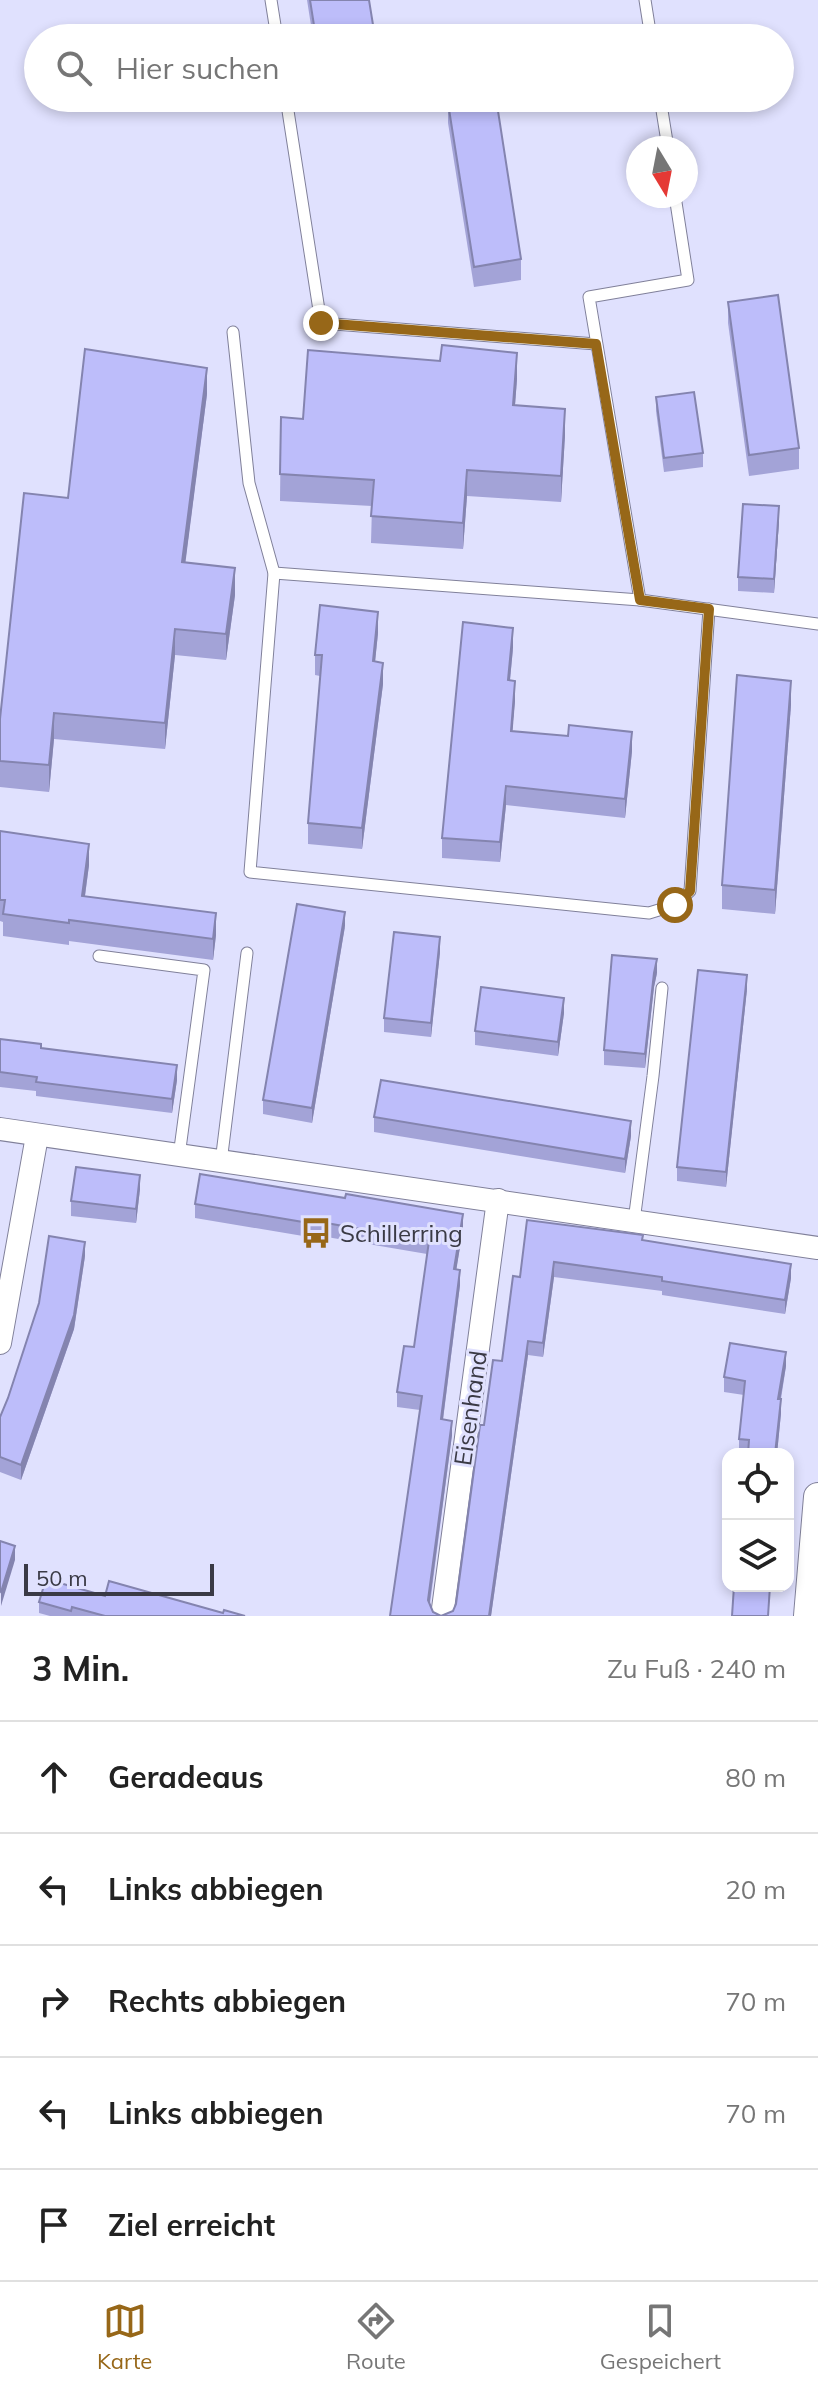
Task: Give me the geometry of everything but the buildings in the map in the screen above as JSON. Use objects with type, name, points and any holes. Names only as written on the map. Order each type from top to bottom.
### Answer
[{"type":"street","points":[[0,1129],[818,1248]]},
{"type":"street","points":[[1,1338],[37,1136]]},
{"type":"street","name":"Eisenhand","points":[[442,1616],[498,1200]]},
{"type":"street","points":[[808,1616],[818,1497]]},
{"type":"lane","points":[[271,0],[275,24]]},
{"type":"lane","points":[[645,0],[649,24]]},
{"type":"lane","points":[[288,112],[321,323],[596,344]]},
{"type":"lane","points":[[662,112],[666,136]]},
{"type":"lane","points":[[640,600],[589,297],[688,280],[677,208]]},
{"type":"lane","points":[[233,332],[249,483],[274,573],[250,872],[649,913],[675,905],[690,891],[709,609]]},
{"type":"lane","points":[[274,573],[640,600],[818,624]]},
{"type":"lane","points":[[221,1162],[247,953]]},
{"type":"lane","points":[[99,956],[204,970],[179,1156]]},
{"type":"lane","points":[[634,1221],[662,988]]},
{"type":"place","name":"Schillerring","points":[[316,1233]]},
{"type":"route","points":[[321,323],[596,344],[640,600],[709,609],[690,891],[675,905]]}]
